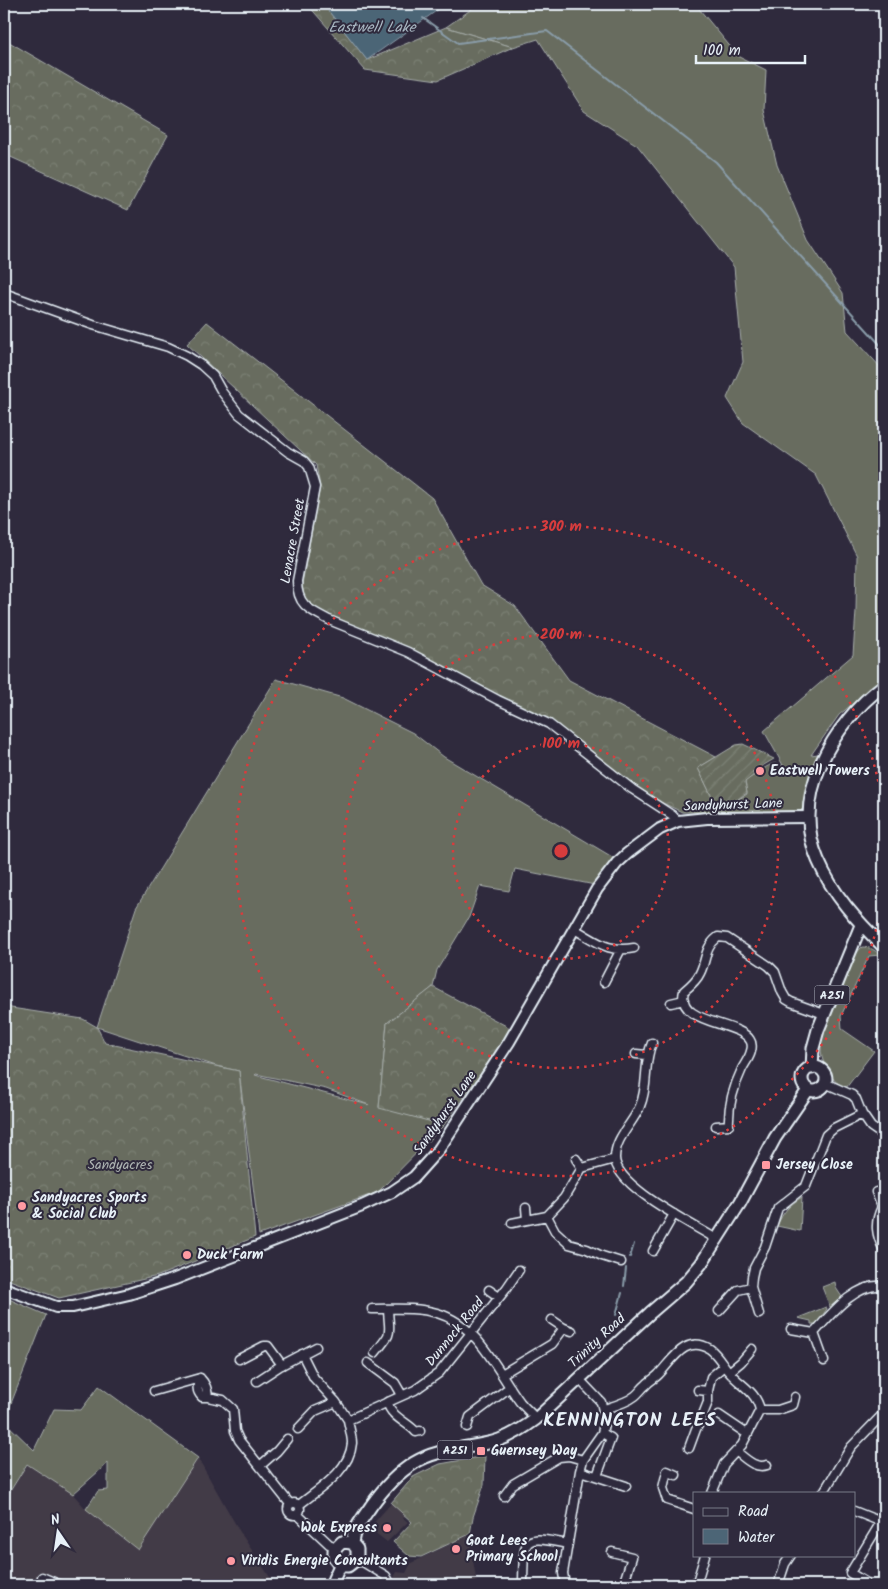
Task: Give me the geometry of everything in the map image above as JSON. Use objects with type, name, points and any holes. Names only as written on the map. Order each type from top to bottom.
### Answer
[{"type":"main road","points":[[884,685],[853,713],[828,748],[814,784],[808,817],[810,836],[818,859],[841,901],[861,925],[884,947]]},
{"type":"main road","name":"A251","points":[[808,1090],[803,1084],[802,1077],[805,1071],[812,1068],[813,1048],[824,1014],[861,925]]},
{"type":"main road","points":[[808,1090],[818,1090],[825,1083],[826,1079],[823,1072],[812,1068]]},
{"type":"main road","name":"Trinity Road","points":[[352,1543],[353,1534],[382,1491],[394,1477],[415,1462],[437,1453],[499,1440],[513,1435],[536,1419],[650,1312],[686,1282],[718,1240],[775,1138],[808,1090]]},
{"type":"main road","points":[[342,1542],[352,1543],[358,1552],[355,1562],[348,1566],[340,1565],[334,1557],[336,1547],[342,1542]]},
{"type":"main road","points":[[331,1585],[340,1565]]},
{"type":"street","name":"Lenacre Street","points":[[4,294],[168,347],[202,365],[213,376],[222,392],[239,414],[288,452],[304,461],[309,467],[315,487],[297,587],[299,598],[304,604],[329,620],[408,652],[498,700],[549,724],[632,789],[678,821]]},
{"type":"street","name":"Sandyhurst Lane","points":[[4,1288],[56,1307],[78,1306],[129,1294],[167,1282],[354,1209],[400,1187],[414,1177],[439,1149],[460,1119],[509,1042],[597,889],[617,864],[648,837],[678,821],[707,818],[808,817]]},
{"type":"street","points":[[574,930],[608,948],[620,951],[634,948]]},
{"type":"street","points":[[716,1126],[728,1125],[735,1086],[752,1051],[752,1044],[743,1032],[725,1027],[694,1014],[688,1009],[684,1000],[684,991],[695,981],[701,972],[709,945],[718,937],[727,938],[775,972],[786,999],[796,1005],[824,1014]]},
{"type":"street","points":[[604,982],[620,951]]},
{"type":"street","points":[[671,1003],[684,1000]]},
{"type":"street","points":[[652,1043],[646,1055],[645,1088],[640,1107],[620,1139],[615,1159],[617,1167],[623,1176],[674,1214],[718,1240]]},
{"type":"street","points":[[636,1054],[646,1055]]},
{"type":"street","points":[[825,1083],[852,1095],[871,1127],[884,1136]]},
{"type":"street","points":[[759,1314],[751,1287],[754,1268],[765,1247],[778,1208],[806,1186],[826,1135],[834,1128],[862,1114]]},
{"type":"street","points":[[576,1159],[582,1168]]},
{"type":"street","points":[[512,1223],[547,1216],[564,1198],[582,1168],[615,1159]]},
{"type":"street","points":[[876,1192],[883,1207],[878,1215],[876,1231],[884,1250]]},
{"type":"street","points":[[526,1208],[527,1220]]},
{"type":"street","points":[[653,1251],[674,1214]]},
{"type":"street","points":[[547,1216],[555,1231],[569,1244],[621,1262]]},
{"type":"street","name":"Dunnock Road","points":[[348,1420],[426,1383],[440,1373],[518,1270]]},
{"type":"street","points":[[814,1333],[831,1312],[863,1289],[884,1286]]},
{"type":"street","points":[[719,1311],[738,1290],[751,1287]]},
{"type":"street","name":"Dunnock Road","points":[[489,1290],[499,1297]]},
{"type":"street","points":[[375,1353],[390,1335],[391,1326],[388,1323],[388,1309]]},
{"type":"street","points":[[372,1310],[418,1309],[439,1314],[452,1320],[471,1334],[483,1347],[522,1404],[536,1419]]},
{"type":"street","points":[[502,1374],[552,1344],[568,1329],[552,1320]]},
{"type":"street","points":[[792,1330],[814,1333]]},
{"type":"street","points":[[814,1333],[824,1361]]},
{"type":"street","points":[[238,1358],[269,1345],[282,1365]]},
{"type":"street","points":[[604,1409],[627,1401],[635,1396],[647,1383],[657,1376],[678,1352],[689,1346],[701,1346],[710,1349],[738,1383],[756,1397],[760,1410],[737,1452],[724,1464],[712,1492]]},
{"type":"street","points":[[258,1381],[282,1365],[316,1347]]},
{"type":"street","points":[[690,1448],[708,1402],[711,1377],[741,1362],[752,1349]]},
{"type":"street","points":[[299,1505],[340,1470],[348,1460],[352,1442],[348,1420],[336,1402],[314,1378],[302,1354]]},
{"type":"street","points":[[368,1363],[395,1383],[402,1395]]},
{"type":"street","points":[[154,1391],[200,1378],[207,1388],[208,1397],[223,1400],[233,1409],[235,1431],[239,1440],[261,1465],[290,1504]]},
{"type":"street","points":[[565,1585],[563,1573],[580,1471],[583,1460],[602,1433],[605,1419],[604,1409],[600,1402],[579,1379]]},
{"type":"street","points":[[467,1427],[470,1417],[510,1387]]},
{"type":"street","points":[[698,1390],[708,1391]]},
{"type":"street","points":[[760,1410],[778,1410],[794,1401],[801,1410]]},
{"type":"street","points":[[298,1428],[315,1412],[336,1402]]},
{"type":"street","points":[[387,1402],[392,1413],[416,1432],[420,1432]]},
{"type":"street","points":[[824,1492],[851,1447],[884,1413]]},
{"type":"street","points":[[719,1415],[747,1434]]},
{"type":"street","points":[[597,1476],[611,1438],[602,1433]]},
{"type":"street","points":[[261,1465],[277,1451],[287,1438]]},
{"type":"street","points":[[737,1452],[751,1463],[762,1467],[768,1465]]},
{"type":"street","points":[[504,1496],[513,1484],[560,1457],[569,1456],[583,1460]]},
{"type":"street","points":[[580,1471],[626,1486]]},
{"type":"street","points":[[676,1475],[667,1472],[663,1488],[667,1500],[693,1508]]},
{"type":"street","points":[[290,1504],[296,1503],[299,1505]]},
{"type":"street","points":[[290,1504],[288,1512],[293,1515],[297,1514],[329,1544],[336,1547]]},
{"type":"street","points":[[297,1514],[300,1510],[299,1505]]},
{"type":"street","points":[[856,1512],[882,1522],[850,1573],[865,1582]]},
{"type":"street","points":[[520,1585],[522,1582],[524,1549],[529,1541],[538,1538],[568,1544]]},
{"type":"street","points":[[612,1552],[632,1557],[623,1585]]},
{"type":"street","points":[[696,1585],[706,1556]]},
{"type":"street","points":[[778,1585],[785,1564],[790,1556]]},
{"type":"street","points":[[355,1562],[363,1562],[386,1576],[390,1585]]},
{"type":"street","points":[[42,1577],[60,1585]]},
{"type":"shaded area","points":[[198,1458],[240,1532],[275,1585],[4,1584],[4,1501],[28,1464],[73,1494],[86,1509],[138,1550]]},
{"type":"shaded area","points":[[396,1498],[410,1511],[403,1518],[408,1522],[387,1542],[369,1528]]},
{"type":"shaded area","name":"Goat Lees Primary School","points":[[469,1535],[477,1585],[396,1585],[394,1577],[397,1572],[406,1573],[411,1563]]},
{"type":"green space","points":[[307,4],[323,4],[367,60],[446,27],[513,47],[438,80],[365,70]]},
{"type":"green space","points":[[479,4],[695,4],[738,56],[766,70],[764,110],[777,165],[808,240],[843,293],[847,331],[884,371],[884,678],[839,715],[811,755],[818,754],[811,774],[805,806],[795,814],[713,812],[723,809],[747,794],[745,782],[757,774],[759,776],[765,772],[763,769],[774,764],[784,767],[764,731],[853,655],[857,556],[816,475],[743,423],[727,398],[743,362],[734,267],[637,145],[584,111],[538,39],[513,47],[446,27]]},
{"type":"green space","points":[[4,39],[168,135],[128,210],[4,154]]},
{"type":"green space","points":[[207,322],[432,498],[481,585],[515,606],[569,680],[716,757],[698,768],[712,797],[723,809],[713,812],[682,812],[639,792],[550,722],[497,698],[319,610],[300,595],[320,486],[316,465],[187,344]]},
{"type":"green space","points":[[276,679],[343,698],[413,733],[444,757],[614,858],[595,885],[515,869],[509,891],[480,886],[469,917],[437,970],[433,987],[387,1023],[379,1107],[444,1125],[378,1192],[259,1235],[239,1071],[216,1066],[97,1027],[136,908]],"holes":[[[256,1074],[326,1089],[369,1105],[255,1075]]]},
{"type":"green space","points":[[743,744],[774,759],[752,772],[754,775],[745,782],[747,793],[723,809],[712,797],[698,768],[736,745]]},
{"type":"green space","points":[[862,947],[872,949],[880,955],[869,956],[841,1016],[842,1029],[874,1051],[846,1088],[836,1082],[829,1073],[821,1052],[821,1041],[823,1030],[850,966]]},
{"type":"green space","points":[[433,987],[512,1029],[444,1125],[379,1108],[387,1023]]},
{"type":"green space","name":"Sandyacres","points":[[4,1003],[11,1008],[83,1019],[97,1027],[105,1043],[239,1071],[255,1237],[158,1276],[59,1298],[4,1278]]},
{"type":"green space","points":[[802,1197],[800,1231],[777,1226],[787,1209]]},
{"type":"green space","points":[[835,1282],[836,1288],[842,1297],[830,1307],[822,1287]]},
{"type":"green space","points":[[4,1297],[46,1315],[4,1421]]},
{"type":"green space","points":[[826,1307],[827,1309],[816,1324],[811,1324],[811,1321],[798,1318]]},
{"type":"green space","points":[[99,1386],[198,1458],[138,1550],[86,1509],[98,1491],[108,1490],[108,1463],[73,1494],[27,1464],[4,1501],[4,1421],[34,1450],[54,1409],[81,1410]]},
{"type":"green space","points":[[485,1456],[484,1485],[473,1517],[470,1534],[421,1557],[409,1556],[393,1542],[412,1522],[391,1503],[413,1477],[440,1464]]},
{"type":"water","name":"Eastwell Lake","points":[[323,4],[446,4],[367,60]]},
{"type":"waterway","points":[[423,18],[458,43],[547,31],[716,162],[884,349]]},
{"type":"waterway","points":[[630,1257],[634,1244]]},
{"type":"waterway","points":[[624,1286],[626,1268]]},
{"type":"waterway","points":[[616,1315],[622,1293]]},
{"type":"place","name":"Eastwell Towers","points":[[760,771]]},
{"type":"place","name":"Jersey Close","points":[[766,1165]]},
{"type":"place","name":"Sandyacres Sports & Social Club","points":[[22,1206]]},
{"type":"place","name":"Duck Farm","points":[[187,1255]]},
{"type":"place","name":"Guernsey Way","points":[[481,1451]]},
{"type":"place","name":"Wok Express","points":[[387,1528]]},
{"type":"place","name":"Goat Lees Primary School","points":[[456,1549]]},
{"type":"place","name":"Viridis Energie Consultants","points":[[231,1561]]},
{"type":"district","name":"KENNINGTON LEES","points":[[630,1421]]}]
